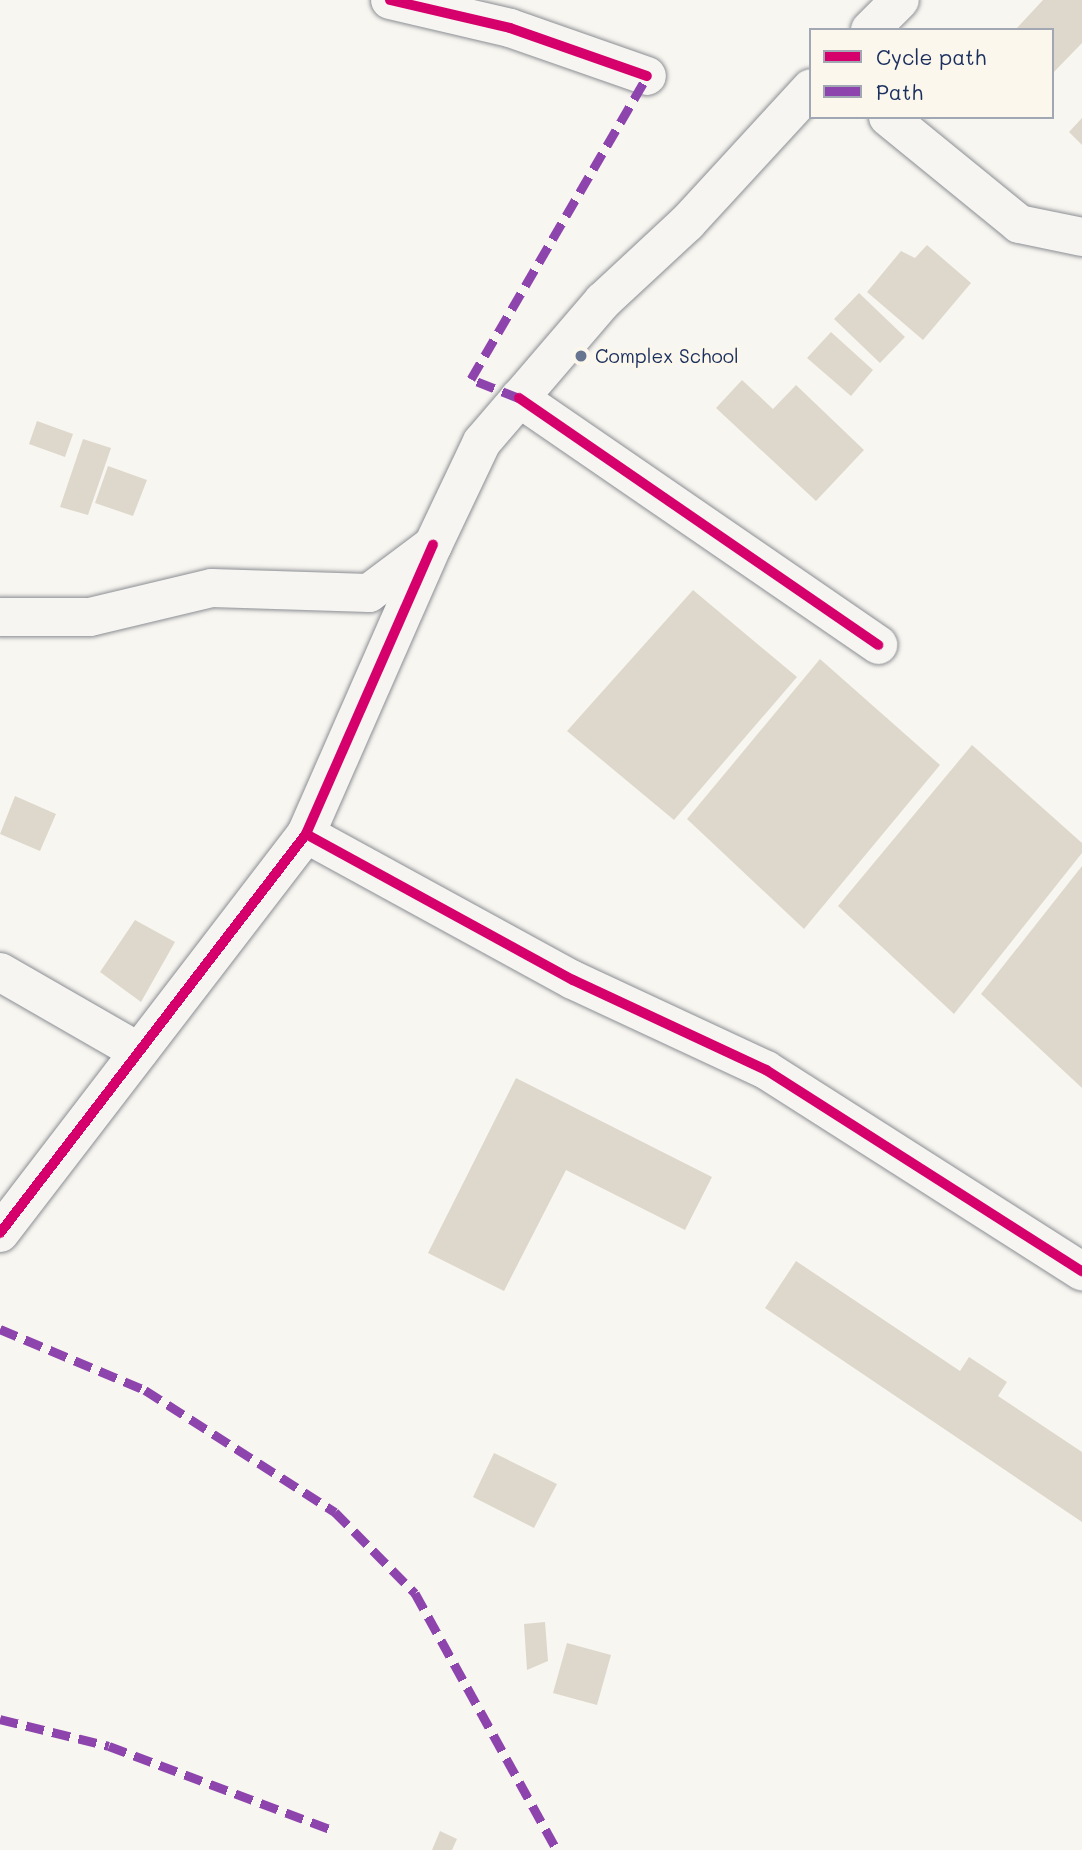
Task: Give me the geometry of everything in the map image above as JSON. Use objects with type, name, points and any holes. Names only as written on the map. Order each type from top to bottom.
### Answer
[{"type":"street","points":[[390,0],[510,28],[646,76]]},
{"type":"street","points":[[872,28],[900,0]]},
{"type":"street","points":[[0,1233],[306,834],[433,545],[482,442],[603,301],[687,223],[809,90]]},
{"type":"street","points":[[890,119],[1019,224],[1082,237]]},
{"type":"street","points":[[519,398],[878,645]]},
{"type":"street","points":[[0,617],[90,617],[212,588],[369,593],[433,545]]},
{"type":"street","points":[[306,834],[573,980],[766,1070],[1082,1270]]},
{"type":"street","points":[[0,972],[139,1052]]},
{"type":"building","points":[[1043,0],[1082,0],[1082,43],[1054,72],[1054,28],[1017,28]]},
{"type":"building","points":[[1082,118],[1082,145],[1069,132]]},
{"type":"building","points":[[927,245],[971,283],[923,340],[867,292],[901,251],[915,258]]},
{"type":"building","points":[[859,293],[905,337],[880,363],[834,319]]},
{"type":"building","points":[[831,332],[873,370],[851,396],[807,358]]},
{"type":"building","points":[[742,380],[773,409],[796,385],[864,450],[816,501],[716,408]]},
{"type":"building","points":[[37,421],[73,434],[65,457],[29,444]]},
{"type":"building","points":[[83,439],[111,448],[88,515],[60,507]]},
{"type":"building","points":[[108,466],[147,480],[133,516],[95,503]]},
{"type":"building","points":[[693,590],[797,677],[674,820],[567,731]]},
{"type":"building","points":[[820,659],[940,765],[804,929],[687,819]]},
{"type":"building","points":[[972,745],[1082,843],[1082,853],[954,1014],[838,906]]},
{"type":"building","points":[[15,796],[56,814],[40,851],[0,834]]},
{"type":"building","points":[[1082,866],[1082,1088],[981,994]]},
{"type":"building","points":[[135,920],[175,942],[141,1002],[100,972]]},
{"type":"building","points":[[516,1078],[712,1177],[685,1230],[566,1170],[504,1291],[428,1253]]},
{"type":"building","points":[[796,1261],[960,1371],[969,1357],[1007,1382],[998,1396],[1082,1452],[1082,1522],[765,1308]]},
{"type":"building","points":[[494,1453],[557,1484],[534,1528],[473,1497]]},
{"type":"building","points":[[545,1622],[548,1661],[527,1670],[524,1624]]},
{"type":"building","points":[[567,1643],[611,1655],[597,1705],[553,1693]]},
{"type":"building","points":[[440,1831],[457,1839],[452,1850],[432,1850]]},
{"type":"marked path","points":[[519,398],[471,379],[647,76]]},
{"type":"marked path","points":[[0,1329],[145,1390],[335,1512],[415,1593],[557,1850]]},
{"type":"marked path","points":[[0,1719],[109,1746],[333,1830]]},
{"type":"cycle path","points":[[390,0],[510,28],[647,76]]},
{"type":"cycle path","points":[[519,398],[878,645]]},
{"type":"cycle path","points":[[0,1233],[306,834],[433,545]]},
{"type":"cycle path","points":[[306,834],[573,980],[766,1070],[1082,1271]]},
{"type":"place","name":"Complex School","points":[[581,356]]}]
